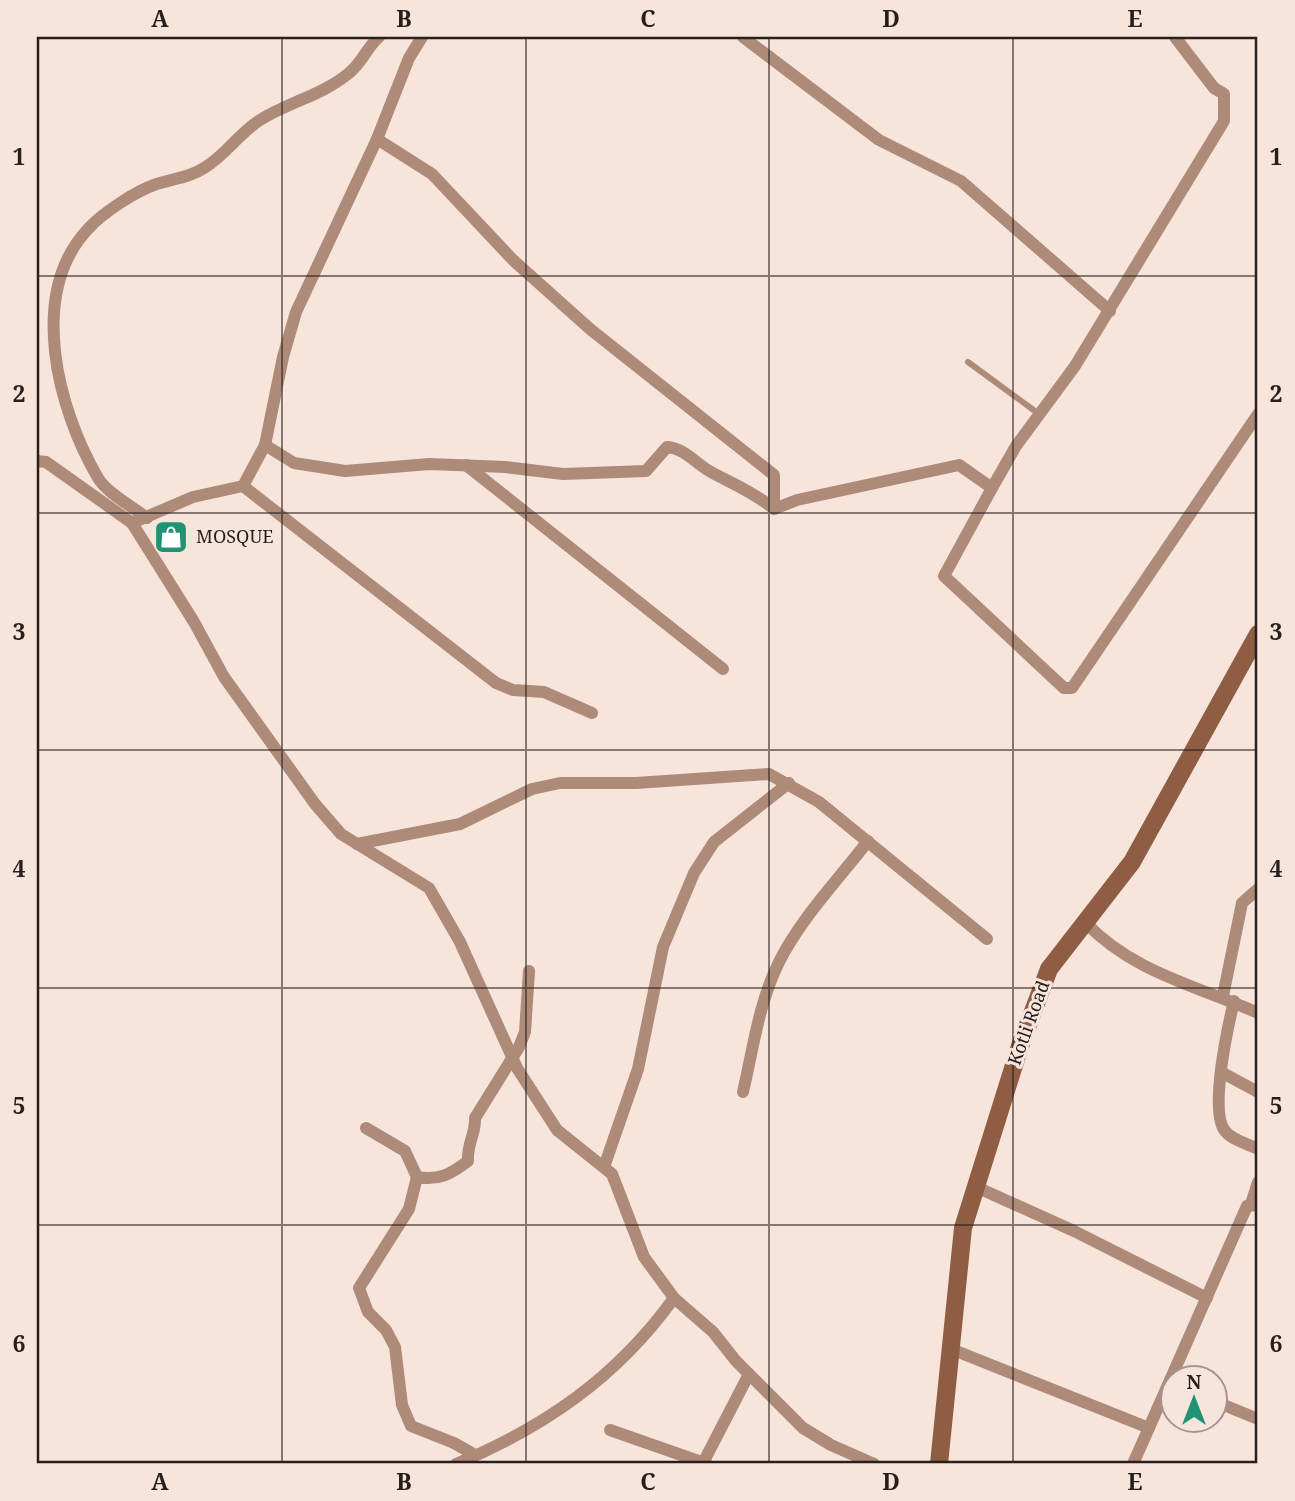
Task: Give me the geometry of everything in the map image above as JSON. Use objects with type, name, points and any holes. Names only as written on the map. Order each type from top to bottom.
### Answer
[{"type":"main road","name":"Kotli Road","points":[[939,1464],[963,1228],[1020,1046],[1049,969],[1132,862],[1258,634]]},
{"type":"street","points":[[147,518],[99,481],[61,386],[53,341],[52,316],[62,274],[71,253],[88,229],[142,190],[190,176],[207,167],[234,139],[259,120],[329,89],[352,71],[379,37]]},
{"type":"street","points":[[132,523],[193,497],[243,486],[265,445],[296,312],[377,139],[410,58],[422,37]]},
{"type":"street","points":[[743,37],[879,140],[961,181],[1110,311]]},
{"type":"street","points":[[1175,37],[1214,88],[1224,94],[1224,121],[1110,311],[1016,446],[944,576],[1064,688],[1072,688],[1258,414]]},
{"type":"street","points":[[377,139],[432,174],[513,260],[590,329],[765,466],[774,475],[774,509]]},
{"type":"street","points":[[265,445],[294,463],[345,471],[429,464],[563,474],[646,471],[667,447],[676,447],[707,470],[756,493],[774,509]]},
{"type":"street","points":[[37,461],[46,462],[132,523],[194,622],[224,677],[341,835],[429,888],[460,942],[511,1056],[557,1130],[612,1174],[644,1256],[674,1298],[713,1332],[749,1374],[803,1428],[831,1446],[874,1464]]},
{"type":"street","points":[[465,465],[723,669]]},
{"type":"street","points":[[774,509],[797,500],[959,465],[992,488]]},
{"type":"street","points":[[243,486],[496,683],[513,690],[544,692],[592,713]]},
{"type":"street","points":[[357,844],[460,824],[532,789],[560,783],[636,783],[769,774],[819,802],[987,939]]},
{"type":"street","points":[[604,1167],[638,1069],[663,947],[694,873],[713,842],[789,783]]},
{"type":"street","points":[[743,1092],[768,989],[779,963],[796,934],[868,841]]},
{"type":"street","points":[[1258,889],[1242,903],[1228,999],[1220,1113],[1224,1130],[1258,1149]]},
{"type":"street","points":[[1085,922],[1106,944],[1152,971],[1258,1013]]},
{"type":"street","points":[[417,1177],[432,1180],[448,1175],[468,1161],[467,1144],[474,1131],[475,1118],[519,1047],[525,1032],[529,971]]},
{"type":"street","points":[[1221,1072],[1258,1091]]},
{"type":"street","points":[[366,1128],[405,1151],[417,1177],[410,1209],[359,1288],[368,1312],[386,1330],[395,1346],[402,1405],[411,1426],[454,1443],[475,1455]]},
{"type":"street","points":[[1179,1364],[1207,1298],[1254,1204],[1258,1182]]},
{"type":"street","points":[[974,1186],[1074,1231],[1207,1298]]},
{"type":"street","points":[[456,1464],[537,1425],[589,1391],[652,1328],[674,1298]]},
{"type":"street","points":[[951,1349],[1149,1428]]},
{"type":"street","points":[[610,1430],[705,1463],[749,1374]]},
{"type":"street","points":[[1228,1407],[1258,1419]]},
{"type":"street","points":[[1133,1464],[1158,1409]]},
{"type":"lane","points":[[968,362],[1039,414]]},
{"type":"place","name":"MOSQUE","points":[[171,537]]}]
